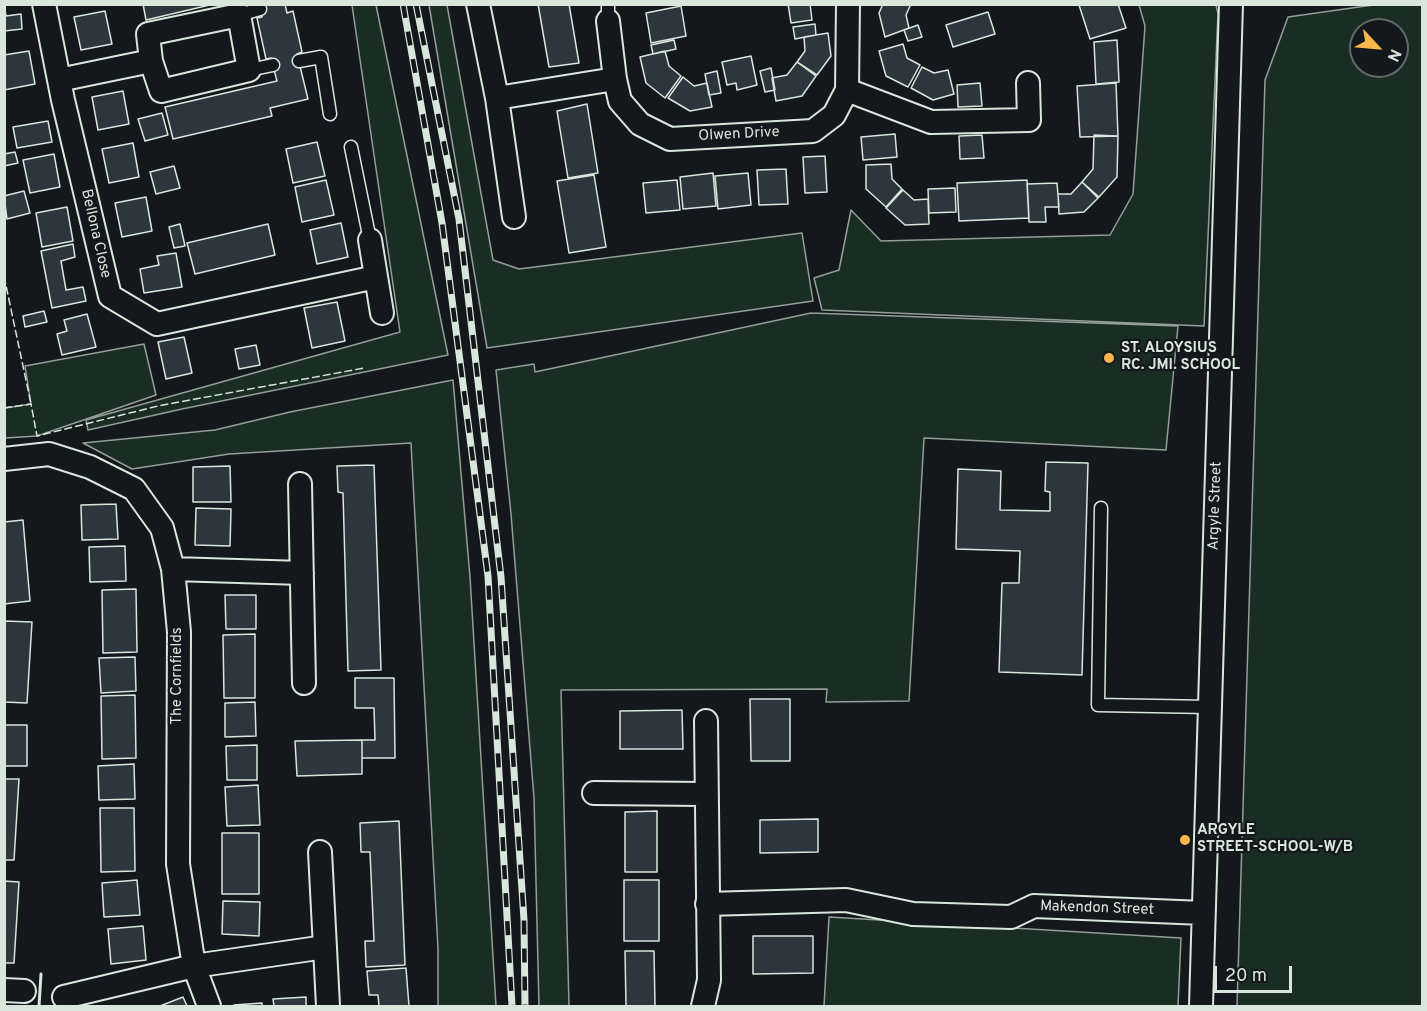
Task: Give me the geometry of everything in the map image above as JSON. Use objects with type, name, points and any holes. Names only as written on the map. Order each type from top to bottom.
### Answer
[{"type":"street","name":"Bellona Close","points":[[44,4],[59,80],[110,296],[157,324],[376,277]]},
{"type":"street","points":[[478,4],[497,99],[514,217]]},
{"type":"street","name":"Olwen Drive","points":[[608,13],[615,79],[620,102],[640,124],[670,138],[813,131],[834,115],[847,90],[848,4]]},
{"type":"street","name":"Argyle Street","points":[[1201,1006],[1231,4]]},
{"type":"street","points":[[238,15],[249,70],[161,91],[151,61],[148,34],[238,15]]},
{"type":"street","points":[[59,80],[151,61]]},
{"type":"street","points":[[497,99],[615,79]]},
{"type":"street","points":[[847,90],[931,122],[1029,120],[1028,83]]},
{"type":"street","points":[[370,240],[382,313]]},
{"type":"street","name":"The Cornfields","points":[[4,459],[49,454],[90,467],[134,489],[162,528],[173,569],[179,632],[178,864],[194,966],[209,1006]]},
{"type":"street","points":[[300,484],[304,683]]},
{"type":"street","points":[[173,569],[302,573]]},
{"type":"street","points":[[703,1006],[709,980],[705,794],[706,721]]},
{"type":"street","points":[[594,793],[705,794]]},
{"type":"street","points":[[320,852],[328,1006]]},
{"type":"street","name":"Makendon Street","points":[[707,904],[846,900],[913,914],[1011,917],[1034,906],[1203,913]]},
{"type":"street","points":[[64,997],[194,966],[325,947]]},
{"type":"lane","points":[[238,15],[260,9]]},
{"type":"lane","points":[[299,61],[321,57],[330,114]]},
{"type":"lane","points":[[249,70],[273,65]]},
{"type":"lane","points":[[351,147],[370,240]]},
{"type":"lane","points":[[1101,508],[1098,705],[1210,707]]},
{"type":"green space","points":[[352,5],[376,5],[448,355],[88,430],[86,420],[400,332]]},
{"type":"green space","points":[[429,5],[447,5],[493,260],[519,269],[802,233],[813,301],[487,348]]},
{"type":"green space","points":[[1139,5],[1216,5],[1218,14],[1204,326],[822,310],[814,278],[839,270],[851,210],[881,241],[1110,235],[1133,194],[1145,26]]},
{"type":"green space","points":[[1373,5],[1422,5],[1422,1006],[1237,1006],[1265,80],[1288,17]]},
{"type":"green space","points":[[811,313],[1178,326],[1166,450],[924,438],[909,701],[826,702],[827,689],[561,690],[569,1006],[539,1006],[534,798],[511,514],[496,370],[534,364],[535,372]]},
{"type":"green space","points":[[144,344],[156,395],[37,436],[5,438],[5,408],[31,404],[25,366]]},
{"type":"green space","points":[[453,380],[470,577],[496,1006],[438,1006],[438,949],[411,443],[229,454],[132,469],[83,443],[215,430],[290,412]]},
{"type":"green space","points":[[829,917],[1181,938],[1178,1006],[824,1006]]},
{"type":"building","points":[[143,4],[214,4],[146,20]]},
{"type":"building","points":[[259,4],[285,4],[287,13],[293,11],[302,52],[297,54],[308,99],[270,108],[272,116],[173,139],[165,107],[277,81],[271,58],[266,59],[257,18],[262,17]]},
{"type":"building","points":[[538,4],[569,4],[579,63],[549,67]]},
{"type":"building","points":[[788,4],[810,4],[812,20],[791,23]]},
{"type":"building","points":[[883,4],[911,4],[906,15],[909,28],[885,37],[879,13]]},
{"type":"building","points":[[1118,4],[1126,28],[1090,39],[1079,5]]},
{"type":"building","points":[[4,5],[6,16],[21,14],[22,29],[4,31]]},
{"type":"building","points":[[681,6],[686,36],[651,43],[646,13]]},
{"type":"building","points":[[105,11],[112,44],[81,50],[74,17]]},
{"type":"building","points":[[988,12],[995,34],[953,47],[946,25]]},
{"type":"building","points":[[815,24],[816,35],[795,39],[793,27]]},
{"type":"building","points":[[918,25],[922,37],[908,41],[904,30]]},
{"type":"building","points":[[828,33],[831,56],[817,75],[797,62],[805,51],[804,37]]},
{"type":"building","points":[[674,40],[676,49],[653,54],[651,45]]},
{"type":"building","points":[[1117,40],[1119,82],[1096,84],[1094,42]]},
{"type":"building","points":[[903,44],[907,58],[920,65],[908,87],[886,76],[879,51]]},
{"type":"building","points":[[29,51],[35,84],[4,90],[4,55]]},
{"type":"building","points":[[665,51],[669,66],[681,76],[665,98],[646,83],[640,57]]},
{"type":"building","points":[[751,56],[757,85],[737,90],[736,83],[727,85],[722,62]]},
{"type":"building","points":[[797,62],[816,76],[802,96],[776,101],[772,78],[787,75]]},
{"type":"building","points":[[922,67],[934,73],[948,70],[954,94],[933,100],[911,88]]},
{"type":"building","points":[[771,68],[775,90],[765,92],[760,71]]},
{"type":"building","points":[[717,71],[721,93],[709,95],[705,74]]},
{"type":"building","points":[[683,77],[694,86],[707,83],[712,107],[690,111],[668,98]]},
{"type":"building","points":[[980,83],[982,106],[958,107],[957,85]]},
{"type":"building","points":[[1116,83],[1118,136],[1080,137],[1077,86]]},
{"type":"building","points":[[123,91],[129,124],[98,130],[92,97]]},
{"type":"building","points":[[587,104],[598,173],[568,178],[557,111]]},
{"type":"building","points":[[162,113],[168,135],[145,141],[138,119]]},
{"type":"building","points":[[48,121],[52,142],[17,148],[13,127]]},
{"type":"building","points":[[895,134],[897,157],[863,160],[861,137]]},
{"type":"building","points":[[982,135],[984,158],[960,159],[959,136]]},
{"type":"building","points":[[1094,135],[1118,136],[1117,177],[1099,197],[1082,182],[1093,169]]},
{"type":"building","points":[[317,142],[325,176],[293,183],[286,149]]},
{"type":"building","points":[[133,143],[139,177],[109,183],[102,149]]},
{"type":"building","points":[[15,152],[18,163],[4,166],[4,154]]},
{"type":"building","points":[[54,154],[60,187],[30,193],[23,160]]},
{"type":"building","points":[[825,156],[827,192],[805,193],[803,157]]},
{"type":"building","points":[[891,164],[892,179],[902,189],[886,207],[866,189],[866,165]]},
{"type":"building","points":[[174,166],[180,188],[156,194],[150,172]]},
{"type":"building","points":[[786,169],[788,204],[759,205],[757,170]]},
{"type":"building","points":[[713,173],[716,206],[683,209],[680,177]]},
{"type":"building","points":[[748,173],[751,205],[718,209],[715,176]]},
{"type":"building","points":[[594,175],[606,247],[569,253],[557,181]]},
{"type":"building","points":[[326,180],[334,215],[302,222],[295,187]]},
{"type":"building","points":[[677,180],[680,210],[646,213],[643,183]]},
{"type":"building","points":[[1027,180],[1029,218],[959,221],[957,183]]},
{"type":"building","points":[[1082,182],[1098,198],[1084,212],[1059,214],[1058,194],[1071,194]]},
{"type":"building","points":[[1057,183],[1059,207],[1045,207],[1046,222],[1029,222],[1027,184]]},
{"type":"building","points":[[955,188],[956,212],[929,213],[928,189]]},
{"type":"building","points":[[903,190],[914,200],[928,199],[929,224],[905,225],[886,208]]},
{"type":"building","points":[[24,191],[30,213],[7,219],[4,196]]},
{"type":"building","points":[[146,197],[152,231],[122,237],[115,203]]},
{"type":"building","points":[[67,207],[73,241],[42,247],[36,213]]},
{"type":"building","points":[[341,223],[348,257],[317,264],[310,230]]},
{"type":"building","points":[[180,224],[185,246],[174,248],[169,227]]},
{"type":"building","points":[[268,224],[275,255],[195,274],[187,243]]},
{"type":"building","points":[[73,244],[75,257],[61,261],[66,290],[83,287],[86,301],[52,308],[41,251]]},
{"type":"building","points":[[176,253],[182,287],[144,293],[140,269],[159,265],[157,256]]},
{"type":"building","points":[[337,302],[345,341],[312,348],[304,308]]},
{"type":"building","points":[[44,311],[47,322],[25,327],[23,316]]},
{"type":"building","points":[[87,314],[96,347],[62,355],[57,334],[67,331],[64,320]]},
{"type":"building","points":[[184,337],[192,373],[166,379],[158,342]]},
{"type":"building","points":[[256,345],[260,365],[239,369],[235,349]]},
{"type":"building","points":[[1046,462],[1088,463],[1082,675],[999,672],[1002,583],[1019,583],[1020,551],[956,549],[958,469],[1001,471],[1000,510],[1050,511],[1050,492],[1045,491]]},
{"type":"building","points":[[374,465],[381,670],[348,671],[343,493],[338,492],[337,466]]},
{"type":"building","points":[[230,466],[231,502],[193,502],[193,467]]},
{"type":"building","points":[[116,504],[118,539],[82,540],[81,505]]},
{"type":"building","points":[[196,508],[231,509],[230,546],[195,545]]},
{"type":"building","points":[[23,520],[30,601],[4,604],[4,522]]},
{"type":"building","points":[[125,546],[126,581],[90,582],[89,547]]},
{"type":"building","points":[[136,589],[137,652],[103,653],[102,590]]},
{"type":"building","points":[[225,595],[256,595],[256,629],[226,629]]},
{"type":"building","points":[[4,621],[32,622],[27,703],[4,702]]},
{"type":"building","points":[[255,634],[255,698],[224,698],[223,635]]},
{"type":"building","points":[[135,657],[136,691],[101,693],[99,658]]},
{"type":"building","points":[[355,678],[394,678],[395,758],[362,758],[362,740],[375,740],[374,708],[355,708]]},
{"type":"building","points":[[135,695],[136,758],[102,759],[101,696]]},
{"type":"building","points":[[750,699],[790,699],[790,761],[751,761]]},
{"type":"building","points":[[255,702],[256,736],[225,737],[225,703]]},
{"type":"building","points":[[682,710],[683,749],[620,749],[620,711]]},
{"type":"building","points":[[4,725],[27,725],[27,766],[4,766]]},
{"type":"building","points":[[362,740],[362,774],[297,776],[295,741]]},
{"type":"building","points":[[257,745],[257,780],[227,780],[226,746]]},
{"type":"building","points":[[134,764],[135,799],[99,800],[98,766]]},
{"type":"building","points":[[4,779],[19,779],[14,860],[4,860]]},
{"type":"building","points":[[258,785],[260,825],[227,826],[225,787]]},
{"type":"building","points":[[100,808],[134,808],[135,871],[101,872]]},
{"type":"building","points":[[657,811],[657,872],[625,872],[625,812]]},
{"type":"building","points":[[818,819],[818,852],[760,853],[760,820]]},
{"type":"building","points":[[399,821],[405,965],[366,967],[365,941],[374,941],[370,852],[361,852],[360,823]]},
{"type":"building","points":[[222,833],[259,833],[259,894],[222,894]]},
{"type":"building","points":[[137,880],[140,915],[104,917],[102,883]]},
{"type":"building","points":[[624,880],[659,880],[659,941],[624,941]]},
{"type":"building","points":[[4,881],[19,882],[14,963],[4,963]]},
{"type":"building","points":[[223,901],[260,902],[259,936],[222,934]]},
{"type":"building","points":[[143,926],[146,960],[111,964],[108,929]]},
{"type":"building","points":[[753,936],[813,936],[813,973],[753,974]]},
{"type":"building","points":[[625,951],[654,951],[655,1006],[626,1006]]},
{"type":"building","points":[[406,968],[409,1006],[379,1006],[378,995],[369,995],[367,971]]},
{"type":"building","points":[[183,997],[187,1006],[160,1006]]},
{"type":"building","points":[[306,997],[306,1006],[274,1006],[273,999]]},
{"type":"building","points":[[262,1003],[262,1006],[234,1006],[234,1005]]},
{"type":"railway","points":[[403,4],[442,223],[488,576],[512,1006]]},
{"type":"railway","points":[[416,4],[459,219],[501,577],[524,920],[525,1006]]},
{"type":"fence","points":[[4,276],[31,404]]},
{"type":"fence","points":[[4,408],[31,404],[37,436],[158,406],[364,368]]},
{"type":"wall","points":[[39,1006],[41,974]]},
{"type":"place","name":"ST. ALOYSIUS RC. JMI. SCHOOL","points":[[1109,358]]},
{"type":"place","name":"ARGYLE STREET-SCHOOL-W/B","points":[[1185,840]]}]
